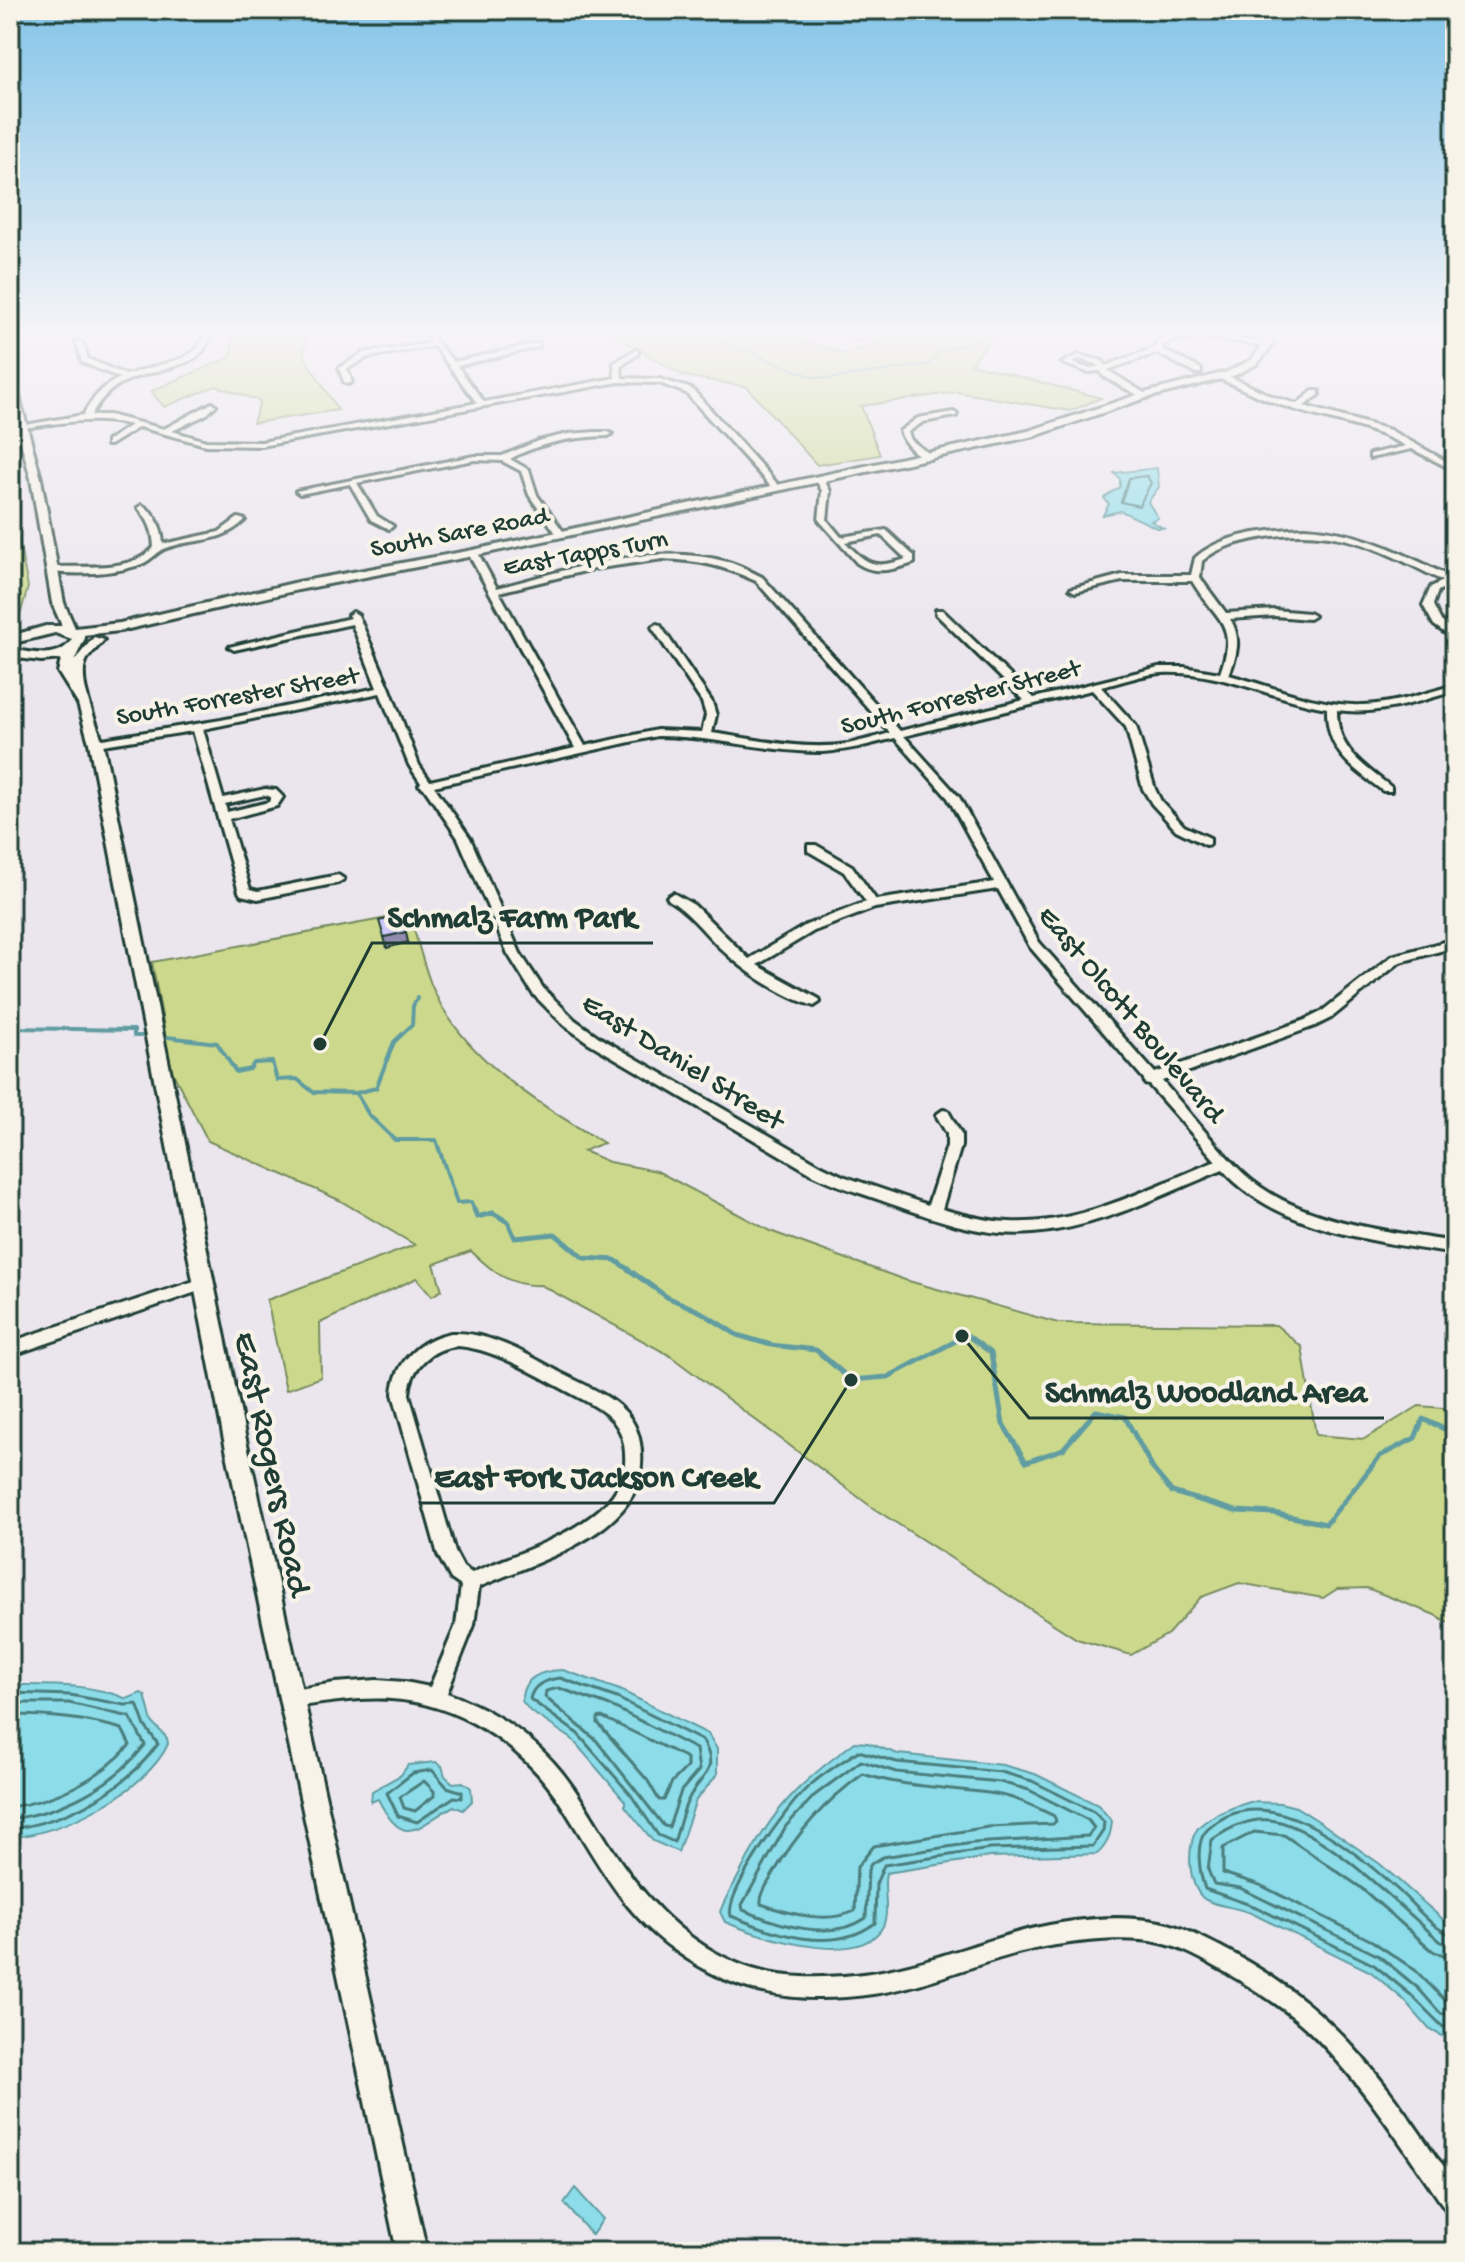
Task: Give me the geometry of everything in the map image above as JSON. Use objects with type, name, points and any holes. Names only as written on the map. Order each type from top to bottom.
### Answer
[{"type":"main road","points":[[26,441],[55,574],[58,603],[69,627],[79,638],[72,650]]},
{"type":"main road","name":"South Sare Road","points":[[38,632],[69,627],[113,628],[342,577],[473,553],[1000,441]]},
{"type":"main road","points":[[58,603],[24,646],[26,653],[78,694]]},
{"type":"main road","name":"South Sare Road","points":[[33,656],[48,658],[151,620]]},
{"type":"main road","points":[[10,640],[38,632]]},
{"type":"main road","points":[[78,694],[76,668],[83,654],[98,640]]},
{"type":"main road","name":"East Rogers Road","points":[[72,650],[63,669],[78,694],[96,743],[163,1066],[203,1284],[412,2252]]},
{"type":"main road","points":[[10,653],[33,656]]},
{"type":"street","points":[[197,441],[261,444],[281,441]]},
{"type":"street","points":[[504,459],[528,446],[556,441]]},
{"type":"street","points":[[734,441],[778,489]]},
{"type":"street","points":[[907,441],[928,457]]},
{"type":"street","points":[[1402,441],[1455,469]]},
{"type":"street","points":[[1373,456],[1414,446]]},
{"type":"street","points":[[300,491],[467,458],[504,459],[525,470],[533,495],[561,534]]},
{"type":"street","points":[[820,480],[826,491],[823,520],[840,540],[872,568],[911,561],[883,532],[840,540]]},
{"type":"street","points":[[352,481],[374,518],[389,526]]},
{"type":"street","points":[[142,508],[151,514],[160,547]]},
{"type":"street","points":[[55,574],[138,563],[155,554],[160,547],[222,534],[241,520]]},
{"type":"street","points":[[1224,675],[1236,643],[1224,616],[1195,578],[1198,560],[1210,550],[1270,533],[1307,529],[1332,531],[1370,541],[1452,579]]},
{"type":"street","points":[[473,553],[581,749]]},
{"type":"street","name":"East Tapps Turn","points":[[494,591],[652,557],[697,557],[736,566],[768,586],[899,734]]},
{"type":"street","points":[[1075,589],[1122,578],[1195,578]]},
{"type":"street","points":[[1452,579],[1434,589],[1428,605],[1437,623],[1455,637]]},
{"type":"street","points":[[939,612],[1031,701]]},
{"type":"street","points":[[1224,616],[1275,613],[1309,616]]},
{"type":"street","name":"East Daniel Street","points":[[234,647],[354,618],[425,785],[464,838],[525,972],[570,1023],[618,1055],[817,1170],[838,1180],[972,1222],[1009,1228],[1058,1224],[1225,1163]]},
{"type":"street","points":[[657,627],[707,702],[711,715],[706,736]]},
{"type":"street","name":"South Forrester Street","points":[[425,785],[657,733],[814,750],[847,747],[1159,670],[1197,670],[1224,675],[1332,706],[1378,708],[1455,688]]},
{"type":"street","points":[[1094,686],[1131,726],[1149,789],[1163,813],[1180,828],[1206,841]]},
{"type":"street","name":"South Forrester Street","points":[[96,743],[197,727],[385,689]]},
{"type":"street","points":[[1332,706],[1330,728],[1336,742],[1348,757],[1387,789]]},
{"type":"street","points":[[197,727],[243,887],[250,895],[338,879]]},
{"type":"street","name":"East Olcott Boulevard","points":[[899,734],[953,797],[1034,944],[1150,1080],[1248,1185],[1310,1218],[1349,1229],[1455,1248]]},
{"type":"street","points":[[218,802],[265,792],[272,792],[277,797],[273,804],[223,817]]},
{"type":"street","points":[[812,848],[842,863],[873,904]]},
{"type":"street","points":[[748,965],[810,928],[873,904],[1001,885]]},
{"type":"street","points":[[673,897],[693,908],[728,948],[748,965],[775,983],[814,1002]]},
{"type":"street","points":[[1150,1080],[1310,1023],[1326,1015],[1396,959],[1455,943]]},
{"type":"street","points":[[934,1210],[954,1146],[954,1134],[943,1115]]},
{"type":"street","points":[[10,1349],[203,1284]]},
{"type":"street","points":[[449,1340],[484,1344],[606,1404],[620,1414],[627,1426],[634,1454],[631,1474],[619,1501],[593,1528],[471,1582],[457,1573],[447,1555],[401,1394],[402,1379],[410,1364],[433,1345],[449,1340]]},
{"type":"street","points":[[435,1699],[465,1625],[471,1582]]},
{"type":"street","points":[[293,1698],[386,1689],[435,1699],[480,1715],[516,1739],[553,1777],[612,1869],[645,1911],[675,1939],[728,1970],[756,1980],[791,1988],[833,1990],[916,1977],[1047,1935],[1164,1933],[1237,1968],[1311,2018],[1368,2081],[1455,2203]]},
{"type":"green space","points":[[795,441],[874,441],[880,455],[817,465]]},
{"type":"green space","points":[[16,526],[28,587],[21,612],[10,617],[10,527]]},
{"type":"green space","points":[[409,914],[431,984],[461,1034],[504,1077],[554,1113],[604,1143],[583,1151],[609,1162],[657,1171],[770,1231],[905,1280],[1058,1323],[1276,1325],[1302,1347],[1316,1435],[1364,1439],[1419,1406],[1455,1409],[1455,1626],[1367,1588],[1337,1589],[1323,1598],[1239,1583],[1201,1597],[1168,1634],[1131,1655],[1077,1639],[873,1508],[669,1355],[541,1285],[520,1283],[502,1276],[471,1251],[434,1264],[442,1290],[432,1296],[417,1278],[320,1323],[321,1377],[286,1390],[267,1300],[415,1245],[339,1200],[208,1141],[158,1044],[166,1038],[152,962]]},
{"type":"water","points":[[1157,468],[1159,487],[1148,502],[1158,518],[1151,521],[1163,528],[1121,511],[1103,515],[1109,504],[1104,498],[1120,487],[1120,479],[1114,473]]},
{"type":"water","points":[[563,1670],[620,1690],[708,1734],[717,1749],[717,1775],[696,1800],[678,1852],[653,1841],[625,1806],[625,1801],[572,1739],[530,1711],[522,1701],[525,1686],[534,1677]]},
{"type":"water","points":[[10,1685],[84,1688],[127,1699],[141,1693],[145,1695],[152,1722],[167,1738],[168,1744],[141,1778],[100,1808],[52,1829],[10,1837]]},
{"type":"water","points":[[855,1742],[868,1743],[898,1754],[1003,1765],[1035,1774],[1098,1805],[1112,1821],[1108,1840],[1097,1854],[990,1857],[886,1873],[885,1922],[869,1940],[852,1946],[806,1946],[760,1935],[725,1922],[720,1912],[724,1902],[775,1814],[817,1771]]},
{"type":"water","points":[[436,1762],[453,1783],[463,1782],[471,1788],[472,1801],[463,1810],[454,1806],[422,1826],[405,1830],[388,1816],[378,1799],[371,1802],[372,1791],[401,1775],[408,1765]]},
{"type":"water","points":[[1250,1802],[1296,1807],[1380,1864],[1455,1930],[1455,2029],[1442,2036],[1429,2029],[1405,2001],[1371,1972],[1253,1914],[1211,1902],[1200,1894],[1190,1864],[1195,1833],[1211,1818]]},
{"type":"water","points":[[575,2188],[603,2219],[592,2235],[564,2203]]},
{"type":"building","points":[[400,916],[406,932],[384,937],[379,921]]},
{"type":"waterway","points":[[356,1093],[376,1088],[394,1042],[412,1025],[413,1006],[417,998]]},
{"type":"waterway","points":[[10,1028],[134,1030],[134,1036],[150,1036]]},
{"type":"waterway","points":[[159,1036],[217,1043],[236,1072],[250,1069],[254,1063],[272,1062],[277,1080],[297,1079],[313,1092],[356,1093]]},
{"type":"waterway","points":[[356,1093],[369,1115],[395,1140],[436,1140],[457,1203],[471,1202],[475,1211]]},
{"type":"waterway","points":[[474,1209],[477,1217],[493,1213],[508,1222],[515,1238],[555,1234],[584,1258],[615,1260],[667,1297],[701,1312],[737,1335],[771,1345],[816,1350],[851,1380],[888,1377],[967,1335],[991,1353],[1003,1424],[1026,1462],[1063,1449],[1096,1411],[1125,1417],[1153,1469],[1172,1492],[1236,1511],[1273,1513],[1326,1524],[1380,1456],[1415,1438],[1423,1419],[1455,1434]]},
{"type":"place","name":"Schmalz Farm Park","points":[[320,1044]]},
{"type":"place","name":"Schmalz Woodland Area","points":[[962,1336]]},
{"type":"place","name":"East Fork Jackson Creek","points":[[851,1380]]}]
